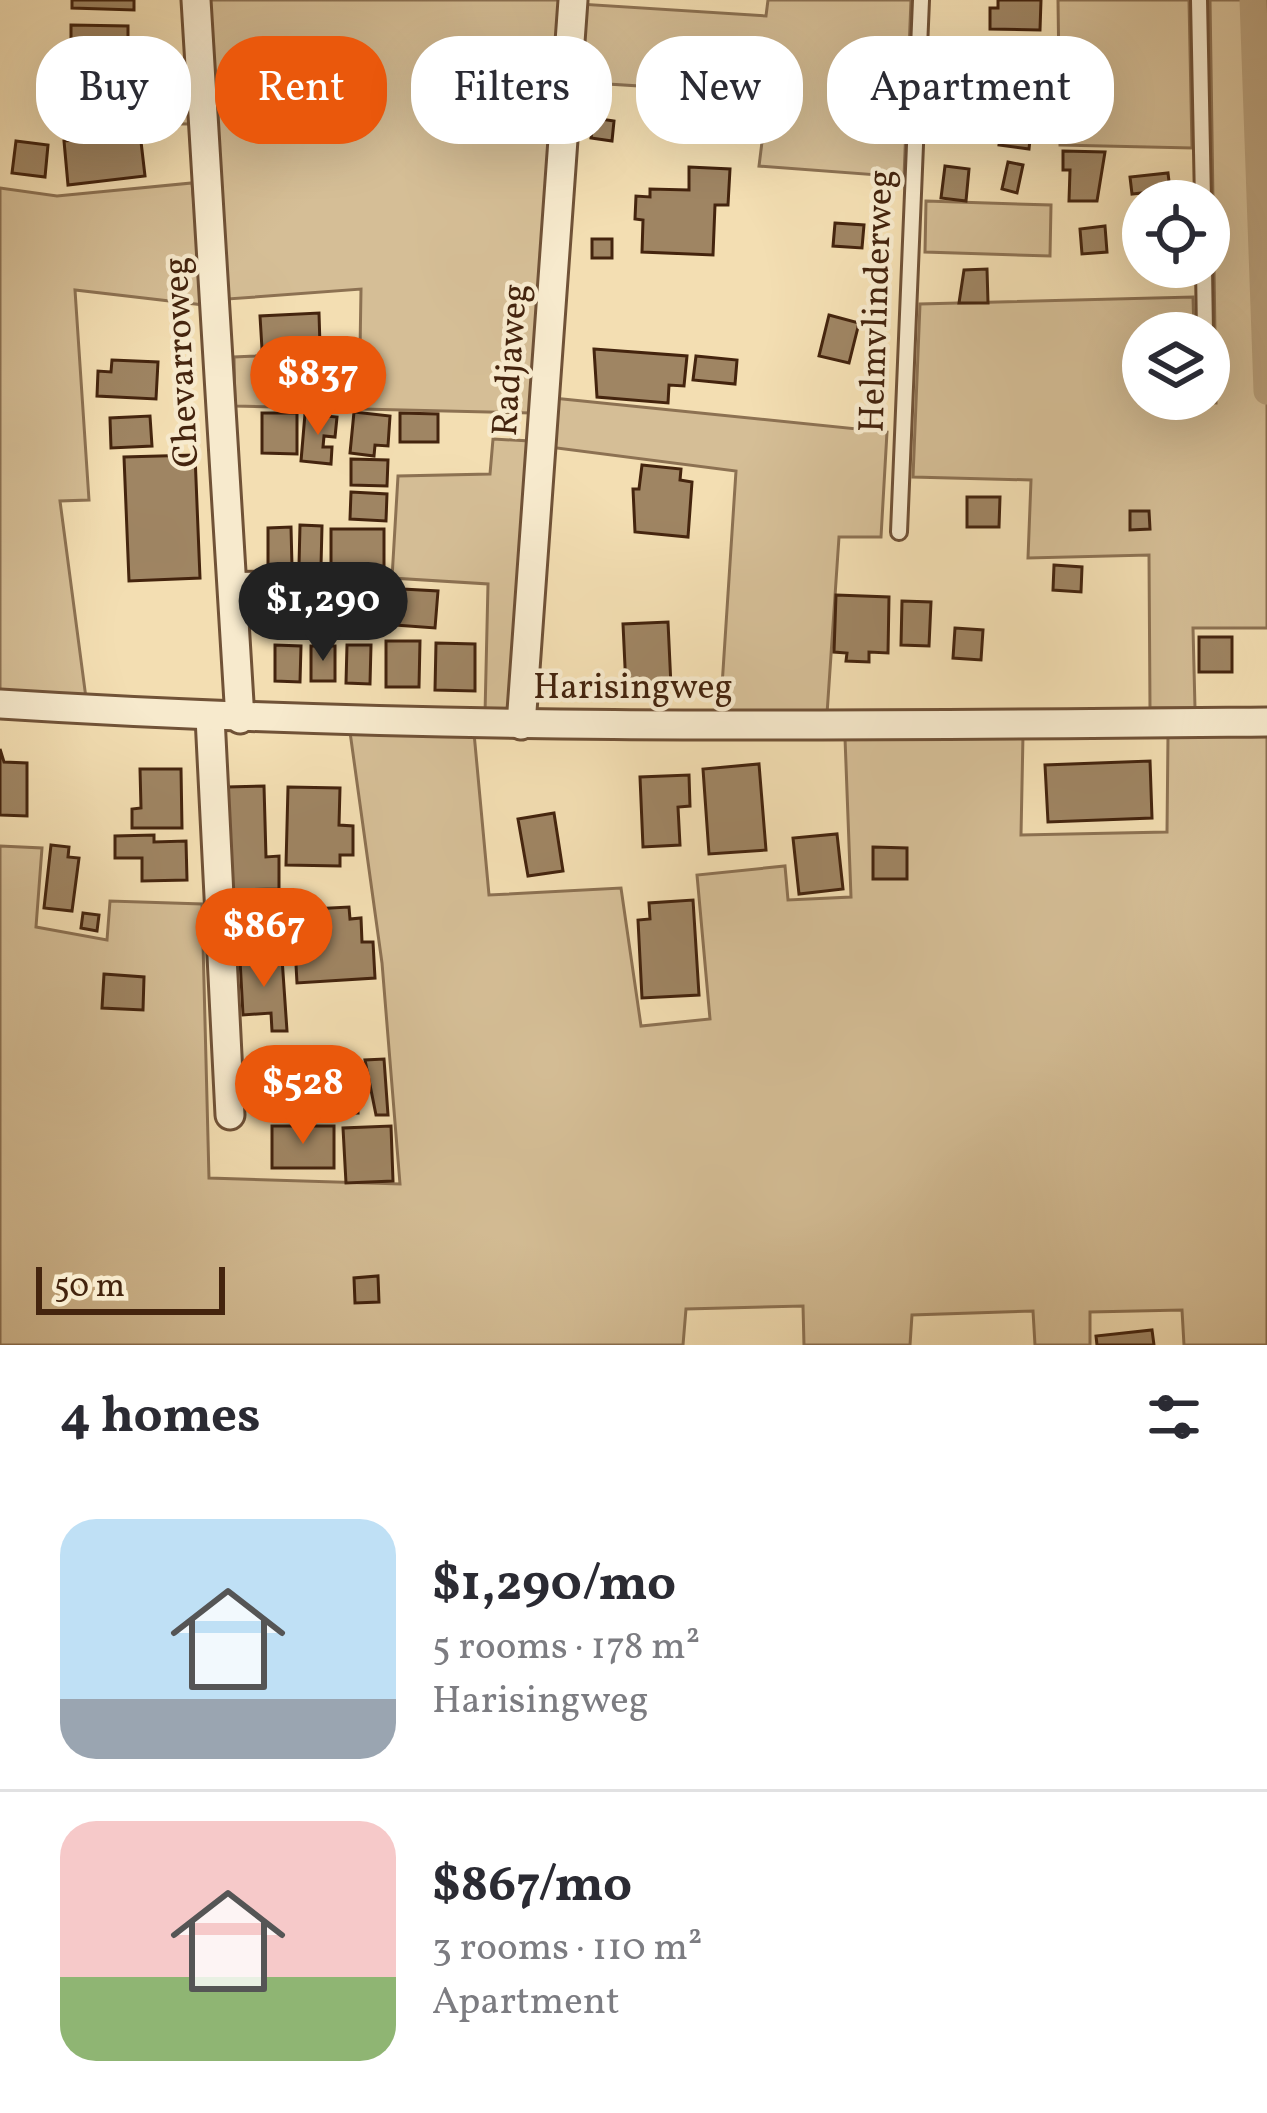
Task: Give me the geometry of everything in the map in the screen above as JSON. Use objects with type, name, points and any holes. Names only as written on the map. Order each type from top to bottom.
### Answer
[{"type":"street","name":"Chevarroweg","points":[[196,0],[241,719]]},
{"type":"street","name":"Radjaweg","points":[[520,725],[573,0]]},
{"type":"street","name":"Harisingweg","points":[[0,704],[241,719],[520,725],[1267,722]]},
{"type":"street","points":[[211,717],[230,1114]]},
{"type":"lane","name":"Helmvlinderweg","points":[[898,532],[921,0]]},
{"type":"lane","points":[[1199,0],[1203,180]]},
{"type":"lane","points":[[232,580],[375,579]]},
{"type":"shaded area","points":[[208,0],[563,0],[560,36],[411,36],[411,144],[553,144],[533,413],[235,406],[234,357],[360,351],[361,289],[228,299],[218,144],[387,144],[387,36],[215,36],[215,105]]},
{"type":"shaded area","points":[[768,0],[911,0],[910,36],[827,36],[827,144],[905,144],[904,177],[759,166],[762,144],[803,144],[803,36],[636,36],[636,86],[612,84],[612,36],[578,36],[580,4],[766,16]]},
{"type":"shaded area","points":[[1058,0],[1189,0],[1192,148],[1060,145],[1114,144],[1114,36],[1058,36]]},
{"type":"shaded area","points":[[1210,0],[1267,0],[1267,628],[1193,628],[1195,708],[1150,708],[1149,555],[1028,558],[1031,480],[913,477],[920,304],[1193,297],[1193,312],[1122,312],[1122,420],[1230,420],[1230,312],[1215,312],[1214,288],[1230,288],[1230,180],[1213,180]]},
{"type":"shaded area","points":[[192,183],[204,305],[75,290],[89,500],[60,501],[86,698],[0,691],[0,188],[57,196]]},
{"type":"shaded area","points":[[926,201],[1051,205],[1050,256],[925,252]]},
{"type":"shaded area","points":[[553,398],[887,432],[881,537],[839,537],[827,714],[720,717],[736,471],[549,447]]},
{"type":"shaded area","points":[[493,439],[530,441],[515,706],[485,714],[488,584],[392,578],[398,476],[490,474]]},
{"type":"shaded area","points":[[350,732],[474,733],[489,895],[621,888],[641,1026],[710,1019],[697,875],[785,866],[788,900],[851,897],[845,738],[1023,735],[1021,835],[1167,832],[1168,736],[1267,734],[1267,1345],[1184,1345],[1182,1310],[1090,1312],[1090,1345],[1035,1345],[1033,1311],[912,1315],[910,1345],[804,1345],[803,1306],[686,1309],[683,1345],[0,1345],[0,846],[42,848],[36,927],[107,940],[110,901],[202,904],[209,1178],[400,1184],[382,963]]},
{"type":"building","points":[[72,0],[134,0],[134,10],[72,8]]},
{"type":"building","points":[[998,0],[1041,0],[1040,30],[990,29],[990,8],[998,8]]},
{"type":"building","points":[[71,25],[128,26],[128,36],[71,36]]},
{"type":"building","points":[[16,141],[48,145],[45,177],[12,173]]},
{"type":"building","points":[[64,144],[141,144],[145,176],[68,185]]},
{"type":"building","points":[[999,144],[1030,144],[1029,149]]},
{"type":"building","points":[[1063,151],[1105,152],[1097,201],[1069,201],[1070,170],[1063,170]]},
{"type":"building","points":[[1008,162],[1023,165],[1017,193],[1002,189]]},
{"type":"building","points":[[945,166],[969,169],[966,201],[941,198]]},
{"type":"building","points":[[689,167],[730,169],[728,205],[715,205],[713,255],[642,252],[643,220],[635,219],[636,196],[650,197],[650,189],[689,190]]},
{"type":"building","points":[[1168,173],[1169,180],[1130,180]]},
{"type":"building","points":[[835,223],[864,225],[862,248],[833,246]]},
{"type":"building","points":[[1105,226],[1107,252],[1082,254],[1080,229]]},
{"type":"building","points":[[592,239],[612,239],[612,258],[592,258]]},
{"type":"building","points":[[987,269],[988,303],[959,303],[964,270]]},
{"type":"building","points":[[319,313],[320,346],[262,349],[260,316]]},
{"type":"building","points":[[829,315],[859,323],[849,363],[819,356]]},
{"type":"building","points":[[594,349],[687,356],[684,386],[669,385],[668,403],[597,397]]},
{"type":"building","points":[[696,356],[737,360],[735,384],[693,380]]},
{"type":"building","points":[[112,360],[158,362],[156,399],[97,396],[98,371],[111,372]]},
{"type":"building","points":[[354,412],[390,416],[388,446],[375,445],[374,456],[350,453]]},
{"type":"building","points":[[262,413],[297,413],[297,454],[262,453]]},
{"type":"building","points":[[400,413],[438,414],[438,442],[400,442]]},
{"type":"building","points":[[305,414],[337,417],[335,437],[324,436],[323,447],[332,447],[331,464],[301,461]]},
{"type":"building","points":[[150,416],[152,446],[111,448],[110,418]]},
{"type":"building","points":[[195,455],[200,578],[129,581],[124,457]]},
{"type":"building","points":[[351,459],[388,460],[387,486],[351,485]]},
{"type":"building","points":[[642,465],[681,469],[680,480],[692,482],[688,537],[635,532],[633,489],[639,489]]},
{"type":"building","points":[[351,492],[387,494],[386,521],[350,519]]},
{"type":"building","points":[[967,497],[1000,497],[999,527],[967,527]]},
{"type":"building","points":[[1130,511],[1149,511],[1150,529],[1130,530]]},
{"type":"building","points":[[300,525],[322,526],[321,566],[299,565]]},
{"type":"building","points":[[291,527],[292,566],[268,567],[268,528]]},
{"type":"building","points":[[331,529],[384,529],[384,566],[331,567]]},
{"type":"building","points":[[1054,565],[1082,567],[1081,592],[1053,590]]},
{"type":"building","points":[[384,588],[438,591],[435,628],[382,624]]},
{"type":"building","points":[[274,594],[302,594],[303,637],[274,637]]},
{"type":"building","points":[[313,594],[340,595],[339,637],[311,636]]},
{"type":"building","points":[[836,595],[889,597],[888,653],[869,652],[869,662],[846,661],[847,653],[834,652]]},
{"type":"building","points":[[348,599],[372,600],[371,636],[347,635]]},
{"type":"building","points":[[902,601],[931,602],[929,646],[901,645]]},
{"type":"building","points":[[668,622],[671,686],[626,688],[623,624]]},
{"type":"building","points":[[955,628],[983,630],[981,660],[953,658]]},
{"type":"building","points":[[1199,637],[1232,637],[1232,672],[1199,672]]},
{"type":"building","points":[[386,641],[420,641],[419,687],[386,687]]},
{"type":"building","points":[[436,643],[475,644],[475,691],[435,690]]},
{"type":"building","points":[[275,645],[301,646],[300,682],[275,681]]},
{"type":"building","points":[[347,645],[371,645],[370,684],[346,683]]},
{"type":"building","points":[[311,646],[335,646],[335,681],[311,681]]},
{"type":"building","points":[[0,749],[4,762],[27,763],[27,816],[0,815]]},
{"type":"building","points":[[1150,761],[1152,818],[1048,822],[1045,765]]},
{"type":"building","points":[[759,764],[766,850],[709,854],[703,769]]},
{"type":"building","points":[[140,769],[181,769],[182,828],[132,828],[132,809],[141,808]]},
{"type":"building","points":[[689,775],[690,806],[678,807],[680,845],[643,847],[640,777]]},
{"type":"building","points":[[264,786],[266,857],[279,856],[279,889],[229,890],[227,787]]},
{"type":"building","points":[[288,787],[340,788],[339,825],[353,826],[353,855],[340,855],[340,866],[286,865]]},
{"type":"building","points":[[554,813],[563,871],[528,876],[518,819]]},
{"type":"building","points":[[837,834],[843,889],[799,894],[793,838]]},
{"type":"building","points":[[154,835],[154,842],[186,841],[187,880],[142,881],[142,858],[115,858],[115,836]]},
{"type":"building","points":[[51,845],[69,847],[68,857],[79,858],[72,911],[44,908]]},
{"type":"building","points":[[873,847],[907,848],[907,879],[873,879]]},
{"type":"building","points":[[284,895],[287,948],[244,950],[241,897]]},
{"type":"building","points":[[693,900],[699,995],[642,998],[638,920],[650,919],[649,903]]},
{"type":"building","points":[[349,907],[350,919],[361,918],[362,942],[373,942],[375,978],[297,983],[293,910]]},
{"type":"building","points":[[83,913],[99,915],[97,931],[81,928]]},
{"type":"building","points":[[282,958],[287,1031],[272,1031],[271,1013],[243,1015],[240,960]]},
{"type":"building","points":[[104,974],[144,977],[143,1010],[102,1008]]},
{"type":"building","points":[[384,1059],[388,1115],[376,1115],[365,1060]]},
{"type":"building","points":[[357,1072],[358,1113],[283,1115],[282,1074]]},
{"type":"building","points":[[272,1126],[334,1126],[334,1168],[272,1168]]},
{"type":"building","points":[[391,1126],[393,1181],[346,1183],[343,1128]]},
{"type":"building","points":[[378,1276],[379,1302],[355,1303],[354,1278]]},
{"type":"building","points":[[1152,1330],[1154,1345],[1097,1345],[1096,1336]]},
{"type":"waterway","points":[[1253,0],[1267,391]]}]
